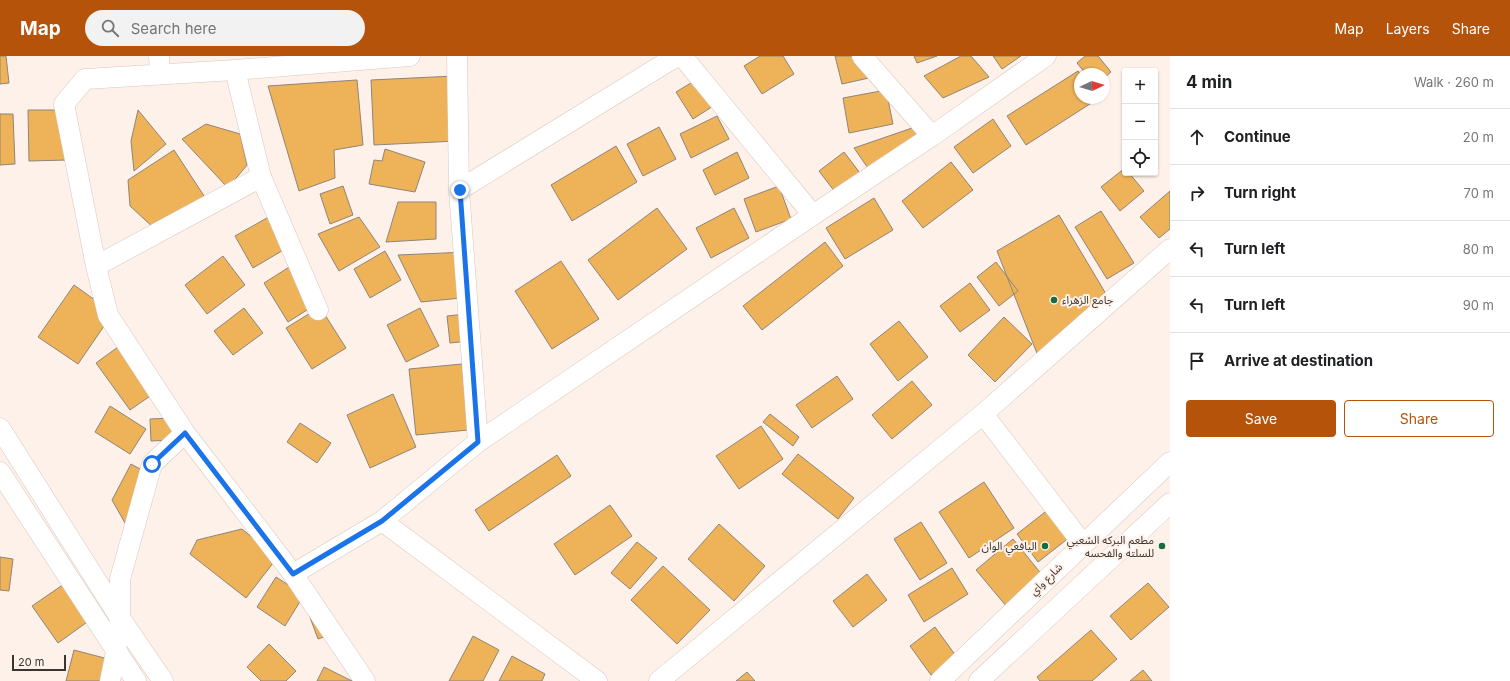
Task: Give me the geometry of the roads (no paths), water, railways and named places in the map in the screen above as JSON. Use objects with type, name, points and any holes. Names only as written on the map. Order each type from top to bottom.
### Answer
[{"type":"street","points":[[365,681],[293,574],[185,433],[108,315],[96,266],[64,104],[85,78],[160,65],[236,70],[410,56]]},
{"type":"street","points":[[456,56],[460,190],[478,442]]},
{"type":"street","points":[[460,190],[677,56]]},
{"type":"street","points":[[682,56],[813,215]]},
{"type":"street","points":[[862,56],[932,136]]},
{"type":"street","points":[[293,574],[382,521],[478,442],[932,136],[1046,56]]},
{"type":"street","points":[[236,70],[261,177],[318,310]]},
{"type":"street","points":[[96,266],[261,177]]},
{"type":"street","points":[[659,681],[983,414],[1170,249]]},
{"type":"street","points":[[983,414],[1083,544]]},
{"type":"street","points":[[0,428],[120,618],[163,681]]},
{"type":"street","points":[[110,681],[116,652],[120,618],[120,579],[152,464],[185,433]]},
{"type":"street","name":"شارع واي","points":[[940,681],[1170,462]]},
{"type":"street","points":[[0,472],[136,681]]},
{"type":"street","points":[[979,681],[1170,503]]},
{"type":"street","points":[[382,521],[597,681]]},
{"type":"place","name":"جامع الزهراء","points":[[1054,300]]},
{"type":"place","name":"اليافعي الوان","points":[[1045,546]]},
{"type":"place","name":"مطعم البركه الشعبي للسلته والفحسه","points":[[1162,546]]}]
